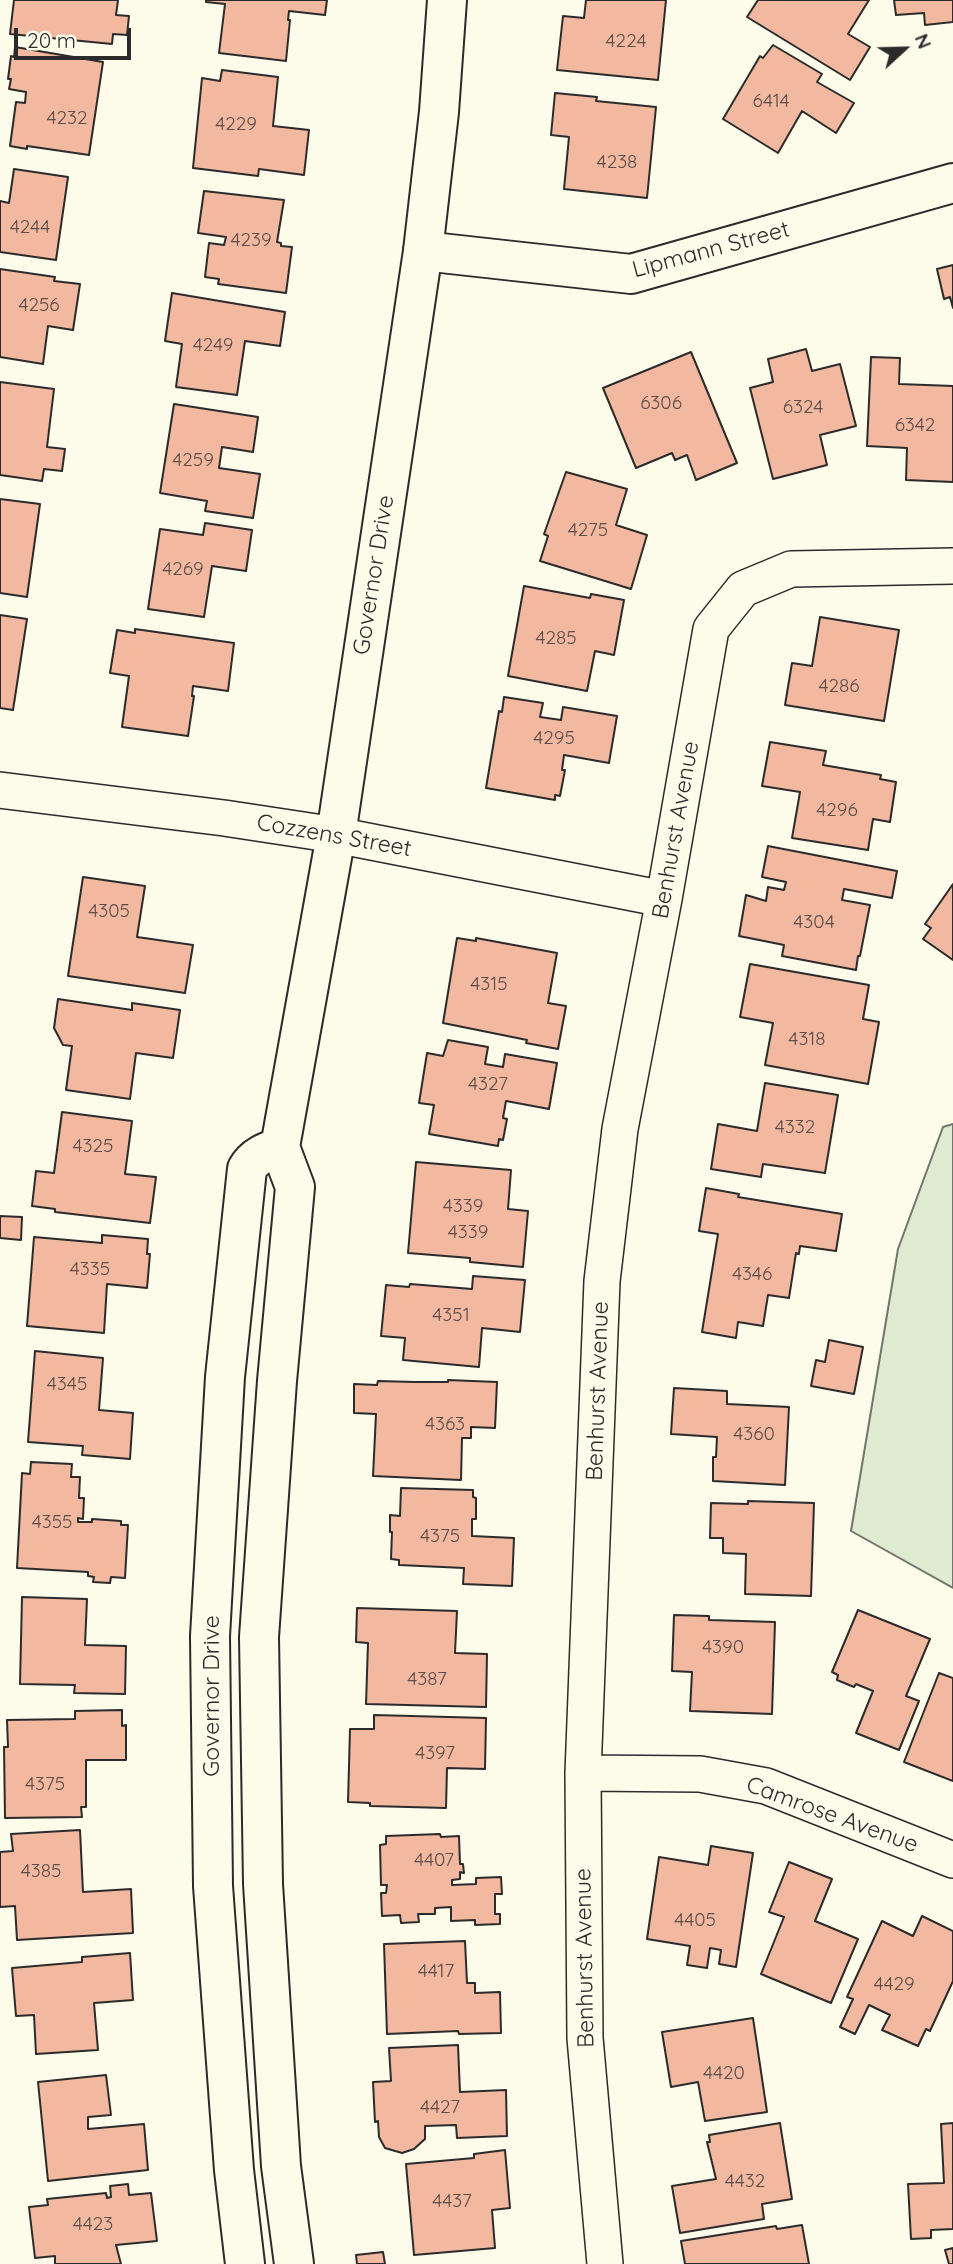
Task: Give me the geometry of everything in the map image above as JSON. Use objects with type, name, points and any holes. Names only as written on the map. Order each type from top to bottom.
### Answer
[{"type":"main road","name":"Governor Drive","points":[[294,2264],[281,2166],[262,1884],[259,1637],[277,1381],[295,1187],[280,1147],[336,835],[423,251],[439,111],[447,0]]},
{"type":"main road","name":"Lipmann Street","points":[[423,251],[631,274],[953,183]]},
{"type":"main road","name":"Governor Drive","points":[[246,2264],[234,2170],[213,1886],[210,1636],[225,1377],[247,1169],[261,1154],[280,1147]]},
{"type":"street","name":"Benhurst Avenue","points":[[605,2264],[585,2038],[583,1773],[602,1281],[620,1129],[664,899],[711,629],[743,589],[791,569],[953,566]]},
{"type":"street","name":"Cozzens Street","points":[[0,790],[336,835],[664,899]]},
{"type":"street","name":"Camrose Avenue","points":[[583,1773],[701,1774],[766,1786],[953,1860]]},
{"type":"green space","points":[[953,1124],[953,1588],[851,1531],[898,1249],[943,1127]]},
{"type":"building","points":[[14,0],[118,0],[116,15],[129,16],[127,35],[113,34],[112,44],[10,34]]},
{"type":"building","points":[[206,0],[327,0],[325,15],[289,11],[286,61],[219,53],[225,4]]},
{"type":"building","points":[[586,0],[666,0],[658,80],[557,70],[563,16],[584,18]]},
{"type":"building","points":[[758,0],[869,0],[848,34],[870,47],[850,80],[747,17]]},
{"type":"building","points":[[894,0],[953,0],[953,22],[925,25],[924,13],[896,15]]},
{"type":"building","points":[[773,45],[822,74],[817,82],[854,103],[836,133],[802,111],[778,153],[723,119],[760,56],[763,58]]},
{"type":"building","points":[[15,47],[103,62],[89,155],[10,146],[16,102],[25,103],[26,92],[9,89],[11,56],[14,57]]},
{"type":"building","points":[[222,70],[278,77],[273,126],[309,130],[304,175],[259,169],[258,176],[193,168],[202,78],[220,81]]},
{"type":"building","points":[[555,93],[597,97],[596,101],[656,107],[647,198],[564,189],[569,137],[551,135]]},
{"type":"building","points":[[14,169],[68,177],[56,260],[0,252],[0,201],[9,203]]},
{"type":"building","points":[[204,191],[284,200],[277,242],[281,243],[281,246],[292,247],[286,293],[218,284],[219,279],[205,277],[209,243],[224,245],[226,237],[198,233]]},
{"type":"building","points":[[953,265],[953,308],[950,297],[944,299],[937,269]]},
{"type":"building","points":[[0,269],[55,277],[54,281],[80,284],[73,330],[48,326],[43,364],[0,357]]},
{"type":"building","points":[[172,293],[285,312],[280,346],[245,341],[237,395],[176,387],[182,344],[165,341]]},
{"type":"building","points":[[806,349],[812,371],[840,364],[856,426],[820,435],[827,465],[773,479],[750,388],[773,382],[768,359]]},
{"type":"building","points":[[691,352],[737,463],[696,480],[687,455],[675,460],[672,453],[636,468],[603,388]]},
{"type":"building","points":[[871,357],[900,358],[899,384],[953,386],[953,482],[906,480],[907,448],[867,446]]},
{"type":"building","points":[[0,382],[54,389],[47,447],[65,449],[62,471],[44,469],[42,481],[0,475]]},
{"type":"building","points":[[174,404],[258,417],[253,452],[222,447],[219,468],[260,474],[253,518],[205,511],[207,501],[160,493]]},
{"type":"building","points":[[566,472],[627,489],[616,525],[647,535],[631,589],[540,561],[548,536],[544,534]]},
{"type":"building","points":[[0,499],[40,504],[27,597],[0,593]]},
{"type":"building","points":[[205,523],[252,530],[246,571],[212,566],[204,617],[148,609],[160,529],[203,535]]},
{"type":"building","points":[[524,586],[590,598],[591,594],[624,600],[614,655],[595,651],[587,691],[508,676]]},
{"type":"building","points":[[0,615],[27,619],[13,710],[0,708]]},
{"type":"building","points":[[820,617],[899,630],[884,721],[785,705],[792,663],[812,666]]},
{"type":"building","points":[[135,629],[234,643],[228,691],[193,686],[188,736],[122,727],[129,676],[110,673],[117,630],[135,633]]},
{"type":"building","points":[[504,697],[543,703],[540,717],[561,720],[563,707],[617,716],[609,763],[564,755],[562,770],[565,770],[560,796],[555,795],[555,800],[486,788],[499,711],[502,712]]},
{"type":"building","points":[[770,742],[826,751],[823,765],[881,775],[880,779],[896,782],[890,822],[873,819],[868,850],[792,838],[800,792],[762,786]]},
{"type":"building","points":[[768,846],[897,871],[892,898],[844,889],[842,900],[870,905],[856,970],[782,956],[784,945],[739,936],[746,895],[766,901],[768,887],[784,890],[786,882],[762,877]]},
{"type":"building","points":[[83,877],[145,886],[137,937],[193,945],[185,993],[68,976]]},
{"type":"building","points":[[953,884],[953,960],[923,939],[931,928],[925,924]]},
{"type":"building","points":[[457,938],[476,941],[476,938],[557,953],[548,1003],[566,1006],[558,1049],[443,1023]]},
{"type":"building","points":[[750,964],[869,985],[863,1019],[879,1022],[868,1084],[765,1065],[773,1023],[740,1017]]},
{"type":"building","points":[[58,999],[132,1010],[132,1003],[180,1010],[173,1058],[136,1053],[130,1099],[66,1090],[72,1046],[63,1045],[54,1028]]},
{"type":"building","points":[[448,1040],[488,1047],[485,1064],[503,1067],[505,1054],[557,1063],[549,1109],[506,1101],[503,1118],[507,1119],[503,1140],[499,1139],[498,1146],[429,1134],[434,1105],[419,1103],[427,1053],[443,1056]]},
{"type":"building","points":[[765,1083],[838,1095],[825,1173],[763,1164],[761,1177],[711,1169],[718,1124],[757,1131]]},
{"type":"building","points":[[62,1112],[132,1121],[125,1174],[156,1177],[150,1223],[55,1212],[55,1209],[32,1206],[36,1171],[54,1173]]},
{"type":"building","points":[[416,1162],[511,1170],[508,1209],[528,1211],[523,1267],[470,1262],[470,1258],[408,1253]]},
{"type":"building","points":[[706,1188],[739,1194],[738,1197],[842,1214],[836,1251],[800,1246],[799,1254],[796,1253],[789,1298],[768,1295],[763,1326],[738,1322],[736,1338],[702,1332],[718,1234],[699,1231]]},
{"type":"building","points":[[0,1216],[22,1217],[21,1240],[0,1238]]},
{"type":"building","points":[[102,1235],[148,1239],[147,1254],[150,1254],[147,1288],[107,1284],[104,1333],[27,1326],[34,1237],[102,1243]]},
{"type":"building","points":[[473,1276],[525,1280],[520,1332],[482,1328],[479,1367],[403,1360],[405,1338],[381,1336],[386,1285],[409,1287],[410,1284],[472,1289]]},
{"type":"building","points":[[829,1340],[863,1347],[854,1394],[811,1386],[816,1360],[825,1362]]},
{"type":"building","points":[[35,1351],[103,1358],[99,1410],[133,1413],[130,1459],[82,1455],[83,1446],[28,1442]]},
{"type":"building","points":[[448,1380],[497,1382],[495,1428],[471,1427],[471,1438],[462,1438],[461,1480],[373,1476],[376,1414],[354,1413],[354,1384]]},
{"type":"building","points":[[674,1388],[727,1391],[727,1404],[789,1407],[785,1485],[713,1481],[713,1457],[716,1457],[717,1437],[671,1434]]},
{"type":"building","points":[[31,1462],[72,1464],[71,1477],[80,1477],[79,1498],[84,1498],[83,1519],[78,1518],[78,1522],[92,1522],[92,1519],[121,1521],[121,1525],[128,1525],[125,1578],[111,1577],[110,1583],[93,1582],[94,1577],[88,1576],[88,1572],[17,1568],[22,1473],[30,1474]]},
{"type":"building","points":[[401,1488],[473,1490],[473,1497],[476,1498],[476,1519],[472,1519],[472,1536],[514,1538],[512,1586],[463,1584],[464,1568],[399,1565],[399,1560],[391,1559],[390,1515],[400,1516]]},
{"type":"building","points":[[748,1501],[814,1503],[811,1596],[745,1594],[746,1554],[723,1553],[723,1538],[710,1538],[711,1503],[748,1504]]},
{"type":"building","points":[[22,1597],[87,1599],[85,1645],[126,1646],[125,1694],[74,1693],[75,1685],[20,1684]]},
{"type":"building","points":[[357,1608],[457,1611],[455,1653],[487,1654],[486,1707],[366,1704],[368,1643],[356,1642]]},
{"type":"building","points":[[858,1610],[930,1639],[906,1696],[919,1701],[899,1750],[856,1733],[873,1691],[837,1680],[838,1675],[832,1672]]},
{"type":"building","points":[[674,1615],[709,1616],[709,1620],[775,1622],[772,1714],[690,1711],[692,1672],[672,1671]]},
{"type":"building","points":[[939,1673],[953,1678],[953,1781],[904,1762]]},
{"type":"building","points":[[122,1710],[122,1726],[126,1725],[126,1760],[86,1760],[86,1807],[81,1807],[82,1817],[5,1818],[4,1747],[8,1747],[7,1720],[75,1719],[75,1711]]},
{"type":"building","points":[[374,1715],[486,1718],[485,1769],[447,1768],[446,1808],[370,1806],[370,1803],[348,1802],[350,1729],[374,1729]]},
{"type":"building","points":[[80,1830],[83,1892],[131,1889],[133,1933],[17,1940],[15,1906],[0,1907],[0,1852],[13,1851],[11,1834]]},
{"type":"building","points":[[440,1834],[441,1837],[459,1836],[460,1864],[463,1864],[464,1873],[460,1872],[460,1879],[452,1880],[452,1885],[476,1884],[476,1878],[501,1877],[502,1894],[495,1894],[495,1914],[500,1914],[500,1924],[475,1925],[475,1920],[451,1921],[451,1907],[435,1908],[435,1914],[418,1914],[419,1922],[401,1923],[400,1915],[382,1916],[381,1893],[386,1893],[387,1885],[381,1885],[380,1845],[386,1844],[386,1836]]},
{"type":"building","points":[[711,1846],[753,1853],[736,1967],[719,1964],[721,1950],[710,1948],[707,1968],[687,1965],[690,1946],[647,1939],[659,1857],[708,1865]]},
{"type":"building","points":[[789,1862],[832,1879],[815,1921],[858,1939],[831,2003],[761,1974],[784,1917],[769,1912]]},
{"type":"building","points":[[922,1916],[953,1931],[953,1981],[930,2031],[926,2029],[918,2046],[882,2030],[890,2015],[869,2005],[855,2034],[840,2027],[853,1999],[847,1997],[882,1921],[913,1936]]},
{"type":"building","points":[[465,1941],[467,1983],[475,1983],[475,1993],[500,1992],[501,2033],[459,2034],[458,2031],[387,2034],[384,1944]]},
{"type":"building","points":[[130,1953],[133,2000],[94,2003],[98,2050],[36,2054],[34,2015],[16,2016],[12,1968],[82,1962],[82,1957]]},
{"type":"building","points":[[753,2018],[767,2112],[705,2121],[698,2082],[671,2087],[662,2032]]},
{"type":"building","points":[[458,2045],[460,2092],[506,2090],[507,2136],[457,2138],[456,2125],[425,2126],[425,2139],[414,2149],[402,2153],[385,2148],[379,2137],[378,2121],[375,2122],[373,2082],[391,2081],[389,2048]]},
{"type":"building","points":[[106,2075],[111,2115],[88,2117],[88,2129],[144,2124],[148,2170],[48,2181],[38,2082]]},
{"type":"building","points":[[780,2123],[792,2199],[762,2204],[764,2219],[680,2233],[672,2186],[716,2179],[707,2142],[710,2142],[709,2135]]},
{"type":"building","points":[[953,2123],[953,2229],[931,2230],[931,2238],[911,2239],[908,2184],[944,2183],[941,2124]]},
{"type":"building","points":[[505,2150],[510,2208],[492,2210],[495,2248],[414,2255],[406,2164],[474,2158],[474,2154]]},
{"type":"building","points":[[128,2184],[129,2195],[151,2193],[157,2241],[116,2245],[121,2264],[55,2264],[55,2256],[35,2258],[29,2207],[48,2205],[47,2199],[106,2193],[107,2198],[111,2197],[110,2186]]},
{"type":"building","points":[[802,2225],[809,2264],[685,2264],[681,2241],[776,2226],[777,2229]]},
{"type":"building","points":[[953,2248],[953,2264],[949,2264],[945,2250]]},
{"type":"building","points":[[383,2252],[385,2264],[357,2264],[356,2255]]}]
